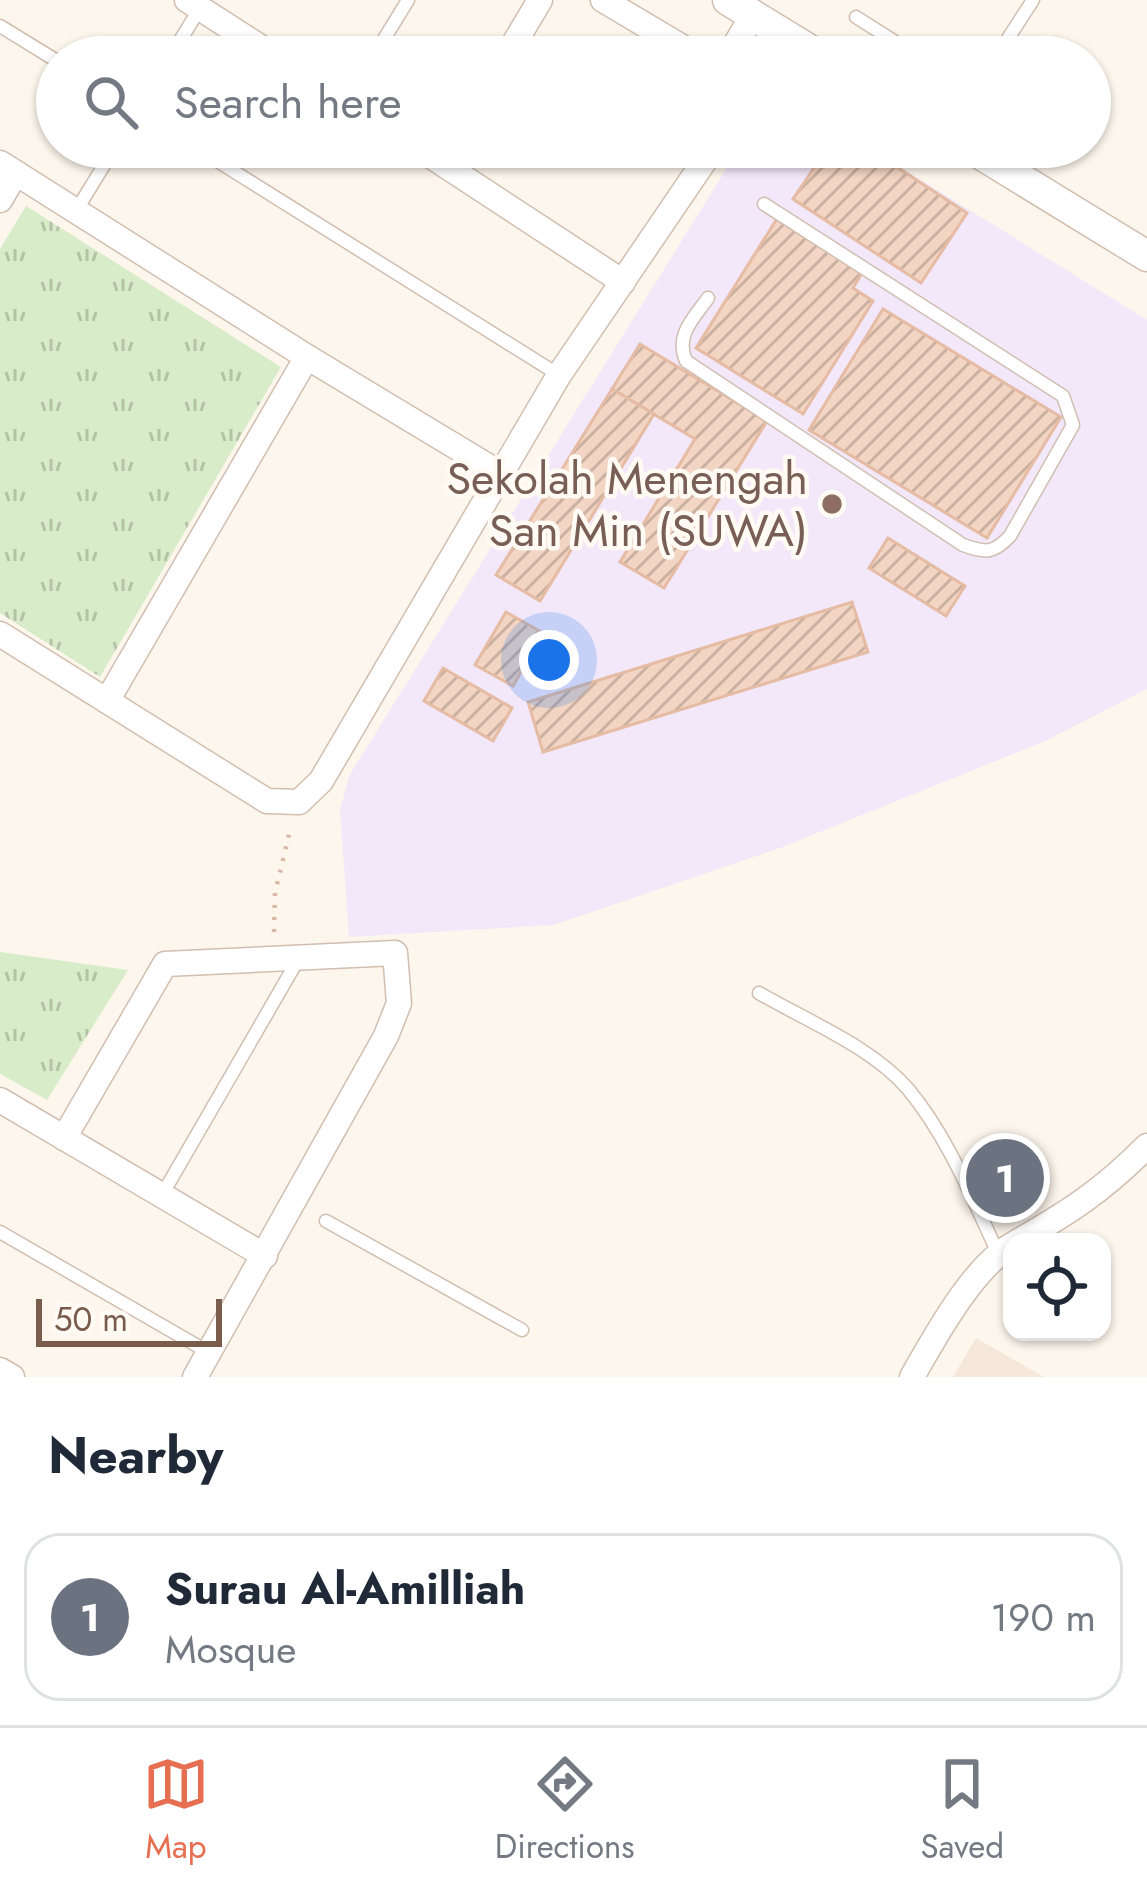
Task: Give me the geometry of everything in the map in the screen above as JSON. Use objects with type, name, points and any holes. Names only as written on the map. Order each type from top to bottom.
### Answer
[{"type":"street","points":[[519,36],[541,0]]},
{"type":"street","points":[[603,0],[664,36]]},
{"type":"street","points":[[193,4],[243,36]]},
{"type":"street","points":[[741,8],[787,36]]},
{"type":"street","points":[[0,200],[8,168],[501,474]]},
{"type":"street","points":[[465,168],[623,282]]},
{"type":"street","points":[[0,634],[267,801],[299,802],[321,781],[559,376],[700,168]]},
{"type":"street","points":[[1003,168],[1147,256]]},
{"type":"street","points":[[107,701],[307,357]]},
{"type":"street","points":[[64,1138],[165,964],[395,953],[399,1003],[386,1036],[195,1377]]},
{"type":"street","points":[[0,1100],[265,1256]]},
{"type":"street","points":[[1035,1233],[1104,1189],[1147,1146]]},
{"type":"street","points":[[911,1377],[967,1291],[1003,1253]]},
{"type":"street","points":[[0,1370],[12,1377]]},
{"type":"lane","points":[[386,36],[408,0]]},
{"type":"lane","points":[[1010,36],[1033,0]]},
{"type":"lane","points":[[179,36],[193,4]]},
{"type":"lane","points":[[856,17],[886,36]]},
{"type":"lane","points":[[0,26],[36,48]]},
{"type":"lane","points":[[76,211],[102,168]]},
{"type":"lane","points":[[228,168],[559,376]]},
{"type":"lane","points":[[708,298],[683,333],[680,348],[686,361],[963,544],[986,553],[998,550],[1010,536],[1073,425],[1063,397],[764,203]]},
{"type":"lane","points":[[162,1196],[300,957]]},
{"type":"lane","points":[[759,994],[869,1057],[906,1086],[1003,1238]]},
{"type":"lane","points":[[326,1221],[522,1330]]},
{"type":"lane","points":[[0,1232],[209,1353]]},
{"type":"path","points":[[272,959],[275,893],[292,802]]},
{"type":"shaded area","name":"Sekolah Menengah San Min (SUWA)","points":[[727,168],[902,168],[1147,320],[1147,689],[1043,742],[780,848],[553,925],[349,937],[340,810],[349,776]]},
{"type":"shaded area","points":[[976,1338],[1044,1377],[953,1377]]},
{"type":"green space","points":[[26,206],[281,367],[100,677],[0,613],[0,249]]},
{"type":"green space","points":[[0,952],[128,970],[47,1100],[0,1074]]},
{"type":"building","points":[[814,168],[898,168],[967,213],[921,283],[793,199]]},
{"type":"building","points":[[778,217],[864,270],[853,288],[873,301],[803,414],[696,348]]},
{"type":"building","points":[[883,309],[1061,417],[987,538],[809,430]]},
{"type":"building","points":[[640,344],[767,421],[664,588],[620,562],[695,439],[612,389]]},
{"type":"building","points":[[612,389],[654,414],[540,601],[496,575]]},
{"type":"building","points":[[888,538],[965,586],[946,616],[869,568]]},
{"type":"building","points":[[852,602],[868,652],[543,752],[528,702]]},
{"type":"building","points":[[506,612],[543,633],[513,686],[475,665]]},
{"type":"building","points":[[443,668],[512,708],[493,741],[424,701]]},
{"type":"building","points":[[988,1153],[1036,1172],[1023,1203],[975,1184]]},
{"type":"place","name":"Sekolah Menengah San Min (SUWA)","points":[[832,504]]},
{"type":"place","name":"Surau Al-Amilliah","points":[[1005,1178]]}]
